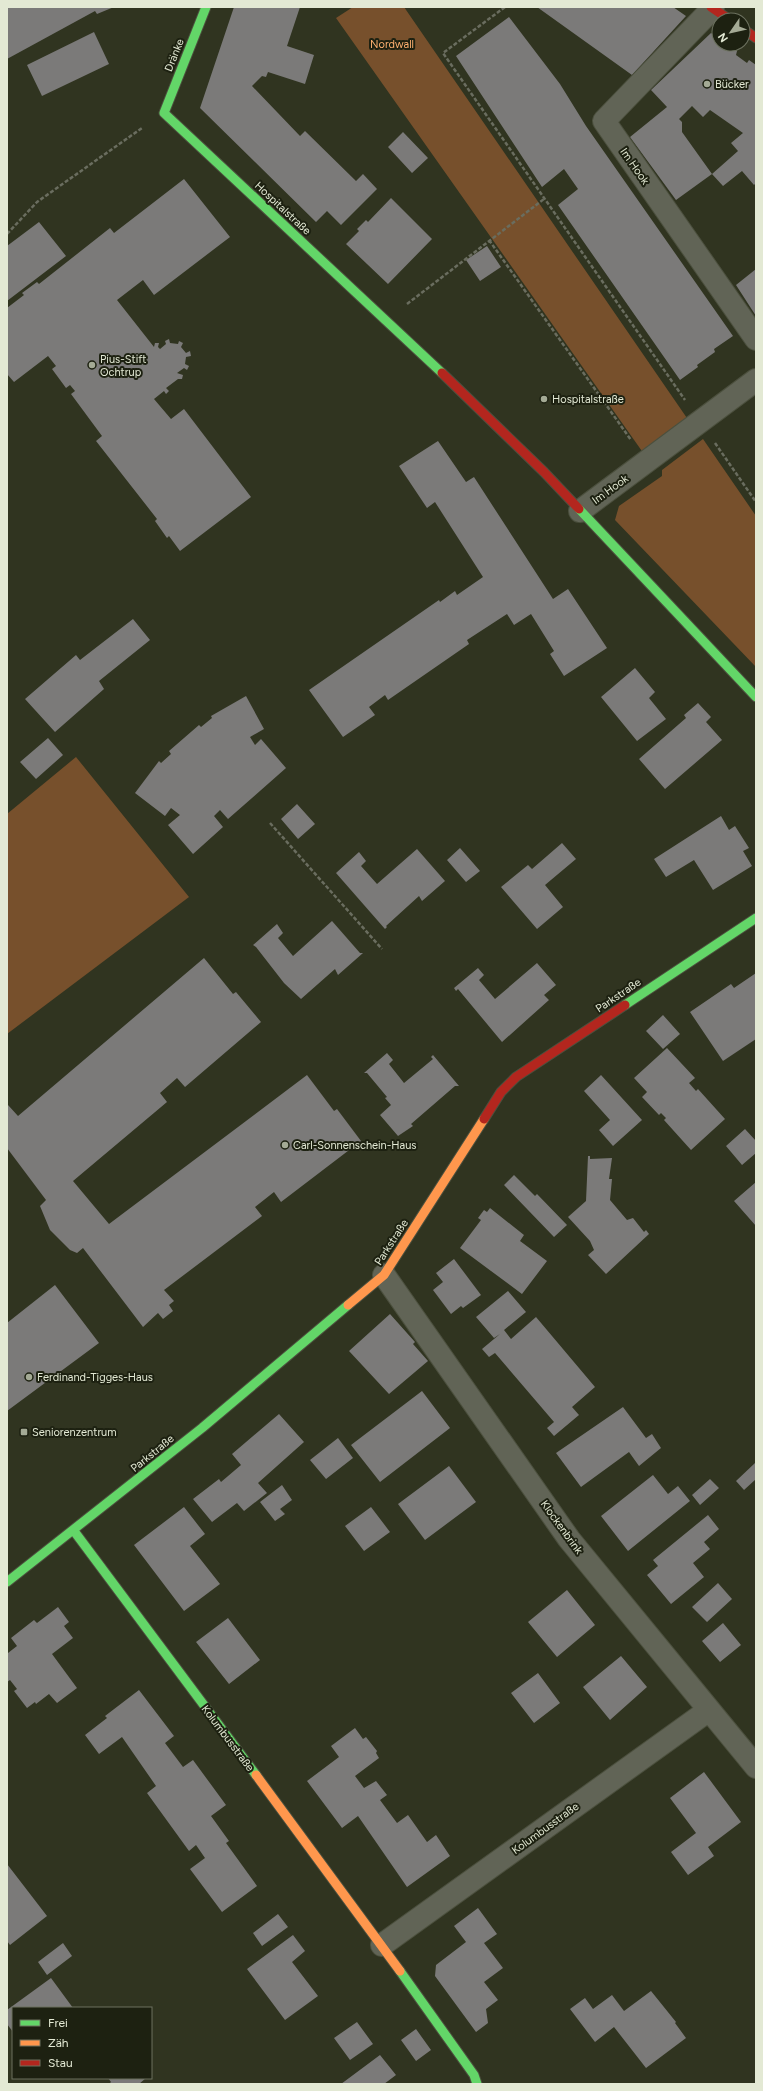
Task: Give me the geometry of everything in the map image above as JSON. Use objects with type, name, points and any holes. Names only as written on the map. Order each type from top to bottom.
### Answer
[{"type":"street","name":"Dränke","points":[[164,113],[206,7]]},
{"type":"street","name":"Im Hook","points":[[711,19],[604,121],[756,339]]},
{"type":"street","name":"Hospitalstraße","points":[[164,113],[385,322],[431,363],[516,445],[756,697]]},
{"type":"street","name":"Im Hook","points":[[580,511],[756,380]]},
{"type":"street","name":"Parkstraße","points":[[7,1582],[74,1531],[202,1428],[384,1275],[501,1092],[516,1077],[756,918]]},
{"type":"street","name":"Klockenbrink","points":[[384,1275],[569,1539],[756,1767]]},
{"type":"street","name":"Kolumbusstraße","points":[[74,1531],[382,1945],[474,2075],[477,2084]]},
{"type":"street","name":"Kolumbusstraße","points":[[382,1945],[709,1710]]},
{"type":"path","points":[[505,7],[443,53],[756,502]]},
{"type":"path","points":[[7,234],[37,202],[164,113]]},
{"type":"path","points":[[385,322],[544,198]]},
{"type":"path","points":[[489,240],[647,462]]},
{"type":"path","points":[[270,824],[382,949]]},
{"type":"green space","name":"Nordwall","points":[[353,7],[404,7],[689,421],[644,454],[336,18]]},
{"type":"green space","points":[[703,439],[756,516],[756,667],[615,520],[619,506],[662,476],[662,470]]},
{"type":"green space","points":[[76,757],[189,897],[7,1034],[7,814]]},
{"type":"building","points":[[7,7],[114,7],[97,14],[95,11],[7,59]]},
{"type":"building","points":[[234,7],[300,7],[287,46],[314,55],[305,84],[268,72],[266,77],[262,76],[252,86],[300,136],[305,131],[356,181],[363,174],[377,189],[341,225],[327,211],[316,222],[200,108]]},
{"type":"building","points":[[537,7],[673,7],[686,16],[632,75]]},
{"type":"building","points":[[509,17],[560,84],[586,126],[733,336],[714,349],[715,352],[680,380],[558,205],[578,189],[564,169],[542,187],[456,56]]},
{"type":"building","points":[[94,32],[109,64],[42,96],[27,65]]},
{"type":"building","points":[[711,33],[711,52],[737,52],[736,55],[747,63],[749,60],[756,65],[756,183],[754,185],[742,171],[723,186],[712,174],[676,200],[630,137],[667,107],[651,90]],"holes":[[[692,106],[703,117],[710,110],[743,133],[731,143],[738,151],[712,174],[682,132],[682,122],[679,119]]]},
{"type":"building","points":[[403,132],[428,158],[412,173],[388,147]]},
{"type":"building","name":"Pius-Stift Ochtrup","points":[[184,179],[230,237],[154,295],[143,280],[117,300],[154,347],[155,343],[159,343],[158,347],[160,349],[166,344],[165,341],[169,339],[170,343],[178,344],[179,341],[183,343],[181,347],[186,353],[190,351],[191,356],[186,357],[185,364],[189,366],[187,370],[184,368],[177,373],[183,375],[182,379],[178,379],[166,388],[169,391],[166,394],[164,391],[154,399],[171,419],[184,409],[251,497],[180,551],[169,536],[167,538],[155,521],[157,519],[96,441],[102,436],[71,394],[75,391],[70,385],[66,388],[52,369],[56,366],[48,356],[14,382],[7,374],[7,308],[24,295],[22,293],[37,282],[39,284],[110,228],[114,233]]},
{"type":"building","points":[[391,198],[432,239],[388,284],[346,244],[359,231],[357,229],[366,220],[368,222]]},
{"type":"building","points":[[39,222],[66,256],[7,301],[7,246]]},
{"type":"building","points":[[487,246],[501,267],[480,281],[466,260]]},
{"type":"building","points":[[756,269],[756,316],[736,285]]},
{"type":"building","points":[[438,441],[466,482],[474,477],[553,599],[568,589],[607,648],[564,676],[550,654],[554,651],[531,614],[514,625],[507,614],[467,640],[469,644],[388,700],[385,695],[369,707],[375,715],[343,737],[309,690],[439,600],[440,602],[455,591],[457,595],[483,577],[435,502],[427,508],[399,466]]},
{"type":"building","points":[[133,619],[150,640],[99,681],[104,689],[55,732],[25,699],[76,655],[80,660]]},
{"type":"building","points":[[635,668],[655,692],[649,698],[666,719],[637,741],[601,697]]},
{"type":"building","points":[[246,696],[264,729],[250,737],[255,745],[261,739],[286,768],[228,819],[220,810],[214,816],[223,827],[193,854],[168,825],[180,815],[171,808],[165,816],[135,793],[159,761],[161,763],[171,754],[169,751],[199,725],[201,727],[212,718],[211,716]]},
{"type":"building","points":[[698,703],[711,717],[706,722],[722,740],[665,789],[639,759],[686,718],[684,715]]},
{"type":"building","points":[[48,738],[63,755],[36,779],[20,762]]},
{"type":"building","points":[[297,804],[315,824],[298,839],[281,819]]},
{"type":"building","points":[[721,816],[729,830],[735,826],[749,848],[743,851],[752,866],[713,890],[694,860],[666,877],[654,859]]},
{"type":"building","points":[[562,843],[576,859],[545,885],[563,907],[537,929],[501,887],[528,865],[532,869]]},
{"type":"building","points":[[460,848],[480,871],[466,882],[447,860]]},
{"type":"building","points":[[417,849],[445,881],[422,901],[419,896],[386,926],[387,927],[385,929],[336,873],[359,852],[366,861],[361,866],[377,884]]},
{"type":"building","points":[[332,921],[360,953],[363,953],[338,975],[335,969],[301,999],[284,983],[253,945],[277,924],[283,933],[278,938],[293,956]]},
{"type":"building","name":"Carl-Sonnenschein-Haus","points":[[204,958],[233,994],[236,992],[261,1022],[185,1087],[177,1078],[160,1093],[167,1102],[73,1181],[109,1224],[307,1075],[334,1111],[337,1109],[361,1141],[281,1202],[274,1192],[255,1207],[262,1216],[164,1290],[174,1301],[169,1305],[173,1311],[163,1319],[158,1313],[143,1327],[83,1248],[77,1253],[70,1250],[50,1230],[40,1206],[46,1200],[7,1148],[7,1106],[8,1105],[18,1116]]},
{"type":"building","points":[[537,963],[556,985],[544,995],[549,1000],[502,1042],[458,989],[456,991],[454,988],[478,968],[484,975],[479,980],[495,999]]},
{"type":"building","points":[[756,973],[756,1039],[723,1061],[690,1012],[731,984],[734,988]]},
{"type":"building","points":[[663,1015],[680,1034],[663,1049],[646,1031]]},
{"type":"building","points":[[667,1048],[695,1078],[689,1083],[696,1091],[698,1089],[725,1119],[691,1150],[664,1120],[666,1118],[661,1113],[659,1115],[642,1097],[647,1092],[634,1078]]},
{"type":"building","points":[[387,1053],[393,1060],[389,1064],[404,1083],[433,1059],[431,1057],[433,1055],[459,1086],[455,1086],[411,1124],[413,1126],[398,1136],[380,1115],[391,1105],[385,1098],[387,1097],[367,1073],[364,1073]]},
{"type":"building","points":[[601,1075],[642,1120],[613,1146],[599,1130],[610,1120],[584,1091]]},
{"type":"building","points":[[745,1129],[756,1141],[756,1153],[742,1165],[726,1146]]},
{"type":"building","points":[[588,1156],[590,1156],[590,1159],[612,1158],[609,1179],[612,1179],[610,1200],[627,1220],[633,1218],[644,1232],[646,1230],[649,1234],[606,1274],[588,1255],[594,1250],[590,1241],[568,1217],[586,1201]]},
{"type":"building","points":[[514,1175],[535,1196],[537,1194],[567,1225],[554,1237],[504,1185]]},
{"type":"building","points":[[756,1182],[756,1226],[734,1201]]},
{"type":"building","points":[[490,1208],[524,1235],[520,1241],[547,1261],[522,1294],[460,1248],[481,1220],[478,1218],[484,1210],[487,1212]]},
{"type":"building","points":[[454,1259],[481,1295],[463,1308],[461,1306],[451,1314],[433,1290],[443,1282],[436,1273]]},
{"type":"building","name":"Ferdinand-Tigges-Haus","points":[[55,1285],[99,1343],[7,1411],[7,1323]]},
{"type":"building","points":[[508,1291],[526,1312],[504,1330],[511,1339],[536,1317],[595,1387],[572,1407],[579,1415],[554,1436],[547,1428],[554,1422],[495,1353],[489,1357],[482,1349],[500,1334],[494,1338],[476,1317]]},
{"type":"building","points":[[390,1314],[415,1342],[413,1344],[428,1361],[389,1394],[349,1351]]},
{"type":"building","points":[[422,1391],[450,1428],[380,1482],[351,1445]]},
{"type":"building","points":[[623,1407],[646,1438],[652,1434],[661,1448],[639,1466],[629,1452],[581,1487],[556,1453]]},
{"type":"building","points":[[279,1414],[304,1442],[258,1483],[267,1493],[244,1511],[237,1503],[212,1522],[193,1499],[219,1479],[221,1482],[241,1465],[232,1454]]},
{"type":"building","points":[[338,1438],[353,1458],[326,1479],[310,1460]]},
{"type":"building","points":[[755,1463],[756,1479],[744,1490],[736,1481]]},
{"type":"building","points":[[449,1466],[476,1502],[425,1540],[398,1504]]},
{"type":"building","points":[[653,1475],[668,1494],[678,1486],[690,1501],[628,1551],[601,1516]]},
{"type":"building","points":[[710,1479],[719,1488],[700,1505],[692,1495]]},
{"type":"building","points":[[282,1485],[292,1500],[280,1509],[285,1514],[275,1521],[260,1502]]},
{"type":"building","points":[[184,1507],[205,1534],[190,1546],[220,1584],[184,1611],[134,1545]]},
{"type":"building","points":[[371,1507],[390,1532],[364,1551],[345,1526]]},
{"type":"building","points":[[708,1515],[719,1529],[704,1542],[710,1549],[693,1563],[704,1577],[671,1604],[647,1575],[658,1566],[653,1560]]},
{"type":"building","points":[[718,1583],[732,1599],[707,1622],[692,1607]]},
{"type":"building","points":[[567,1590],[595,1625],[557,1657],[528,1622]]},
{"type":"building","points":[[58,1607],[69,1622],[64,1626],[73,1638],[52,1654],[77,1688],[57,1703],[49,1694],[36,1704],[35,1702],[27,1708],[14,1691],[17,1689],[10,1680],[7,1682],[7,1651],[8,1653],[17,1646],[11,1638],[34,1620],[37,1623]]},
{"type":"building","points":[[228,1618],[260,1660],[229,1684],[196,1642]]},
{"type":"building","points":[[723,1623],[741,1645],[720,1662],[702,1641]]},
{"type":"building","points":[[621,1656],[647,1687],[610,1720],[583,1687]]},
{"type":"building","points":[[538,1673],[560,1703],[534,1723],[511,1693]]},
{"type":"building","points":[[139,1690],[174,1736],[165,1743],[183,1767],[193,1760],[226,1805],[211,1816],[229,1841],[226,1843],[257,1886],[222,1912],[190,1869],[205,1858],[196,1845],[189,1851],[147,1793],[156,1786],[122,1737],[99,1754],[85,1735],[107,1718],[105,1716]]},
{"type":"building","points":[[355,1728],[363,1739],[366,1737],[377,1751],[376,1753],[379,1758],[355,1776],[364,1788],[376,1781],[387,1795],[380,1800],[397,1823],[408,1815],[427,1842],[436,1835],[450,1856],[407,1887],[358,1816],[342,1828],[307,1781],[339,1757],[331,1746]]},
{"type":"building","points":[[704,1772],[741,1822],[708,1847],[714,1856],[688,1875],[671,1852],[696,1833],[670,1798]]},
{"type":"building","points":[[7,1864],[47,1916],[10,1945],[7,1941]]},
{"type":"building","points":[[478,1908],[497,1934],[484,1943],[503,1968],[484,1982],[498,2000],[486,2009],[488,2023],[476,2032],[435,1976],[436,1965],[466,1942],[454,1926]]},
{"type":"building","points":[[278,1914],[288,1927],[262,1946],[253,1933]]},
{"type":"building","points":[[293,1935],[305,1951],[292,1962],[318,1996],[285,2020],[247,1969]]},
{"type":"building","points":[[63,1943],[72,1956],[47,1975],[38,1962]]},
{"type":"building","points":[[51,1978],[72,2007],[12,2007],[12,2031],[7,2024],[7,2010]]},
{"type":"building","points":[[651,1991],[676,2022],[675,2023],[686,2038],[646,2068],[614,2027],[595,2042],[570,2009],[585,1998],[593,2009],[612,1995],[624,2011]]},
{"type":"building","points":[[357,2022],[373,2044],[350,2060],[334,2038]]},
{"type":"building","points":[[416,2029],[431,2050],[416,2061],[401,2040]]},
{"type":"building","points":[[380,2055],[396,2075],[384,2084],[341,2084]]},
{"type":"building","points":[[109,2079],[145,2079],[139,2084],[109,2084],[111,2082]]},
{"type":"traffic: fast","points":[[206,7],[164,113],[442,373]]},
{"type":"traffic: fast","points":[[579,509],[756,697]]},
{"type":"traffic: fast","points":[[625,1005],[756,918]]},
{"type":"traffic: fast","points":[[7,1582],[202,1428],[348,1305]]},
{"type":"traffic: fast","points":[[74,1531],[256,1775]]},
{"type":"traffic: fast","points":[[400,1971],[474,2075],[477,2084]]},
{"type":"traffic: slow","points":[[348,1305],[384,1275],[484,1119]]},
{"type":"traffic: slow","points":[[256,1775],[400,1971]]},
{"type":"traffic: jam","points":[[711,7],[718,12]]},
{"type":"traffic: jam","points":[[751,35],[756,38]]},
{"type":"traffic: jam","points":[[442,373],[544,472],[579,509]]},
{"type":"traffic: jam","points":[[484,1119],[501,1092],[516,1077],[625,1005]]},
{"type":"place","name":"Bücker","points":[[707,84]]},
{"type":"place","name":"Pius-Stift Ochtrup","points":[[92,365]]},
{"type":"place","name":"Hospitalstraße","points":[[544,399]]},
{"type":"place","name":"Carl-Sonnenschein-Haus","points":[[285,1145]]},
{"type":"place","name":"Ferdinand-Tigges-Haus","points":[[29,1377]]},
{"type":"place","name":"Seniorenzentrum","points":[[24,1432]]}]
